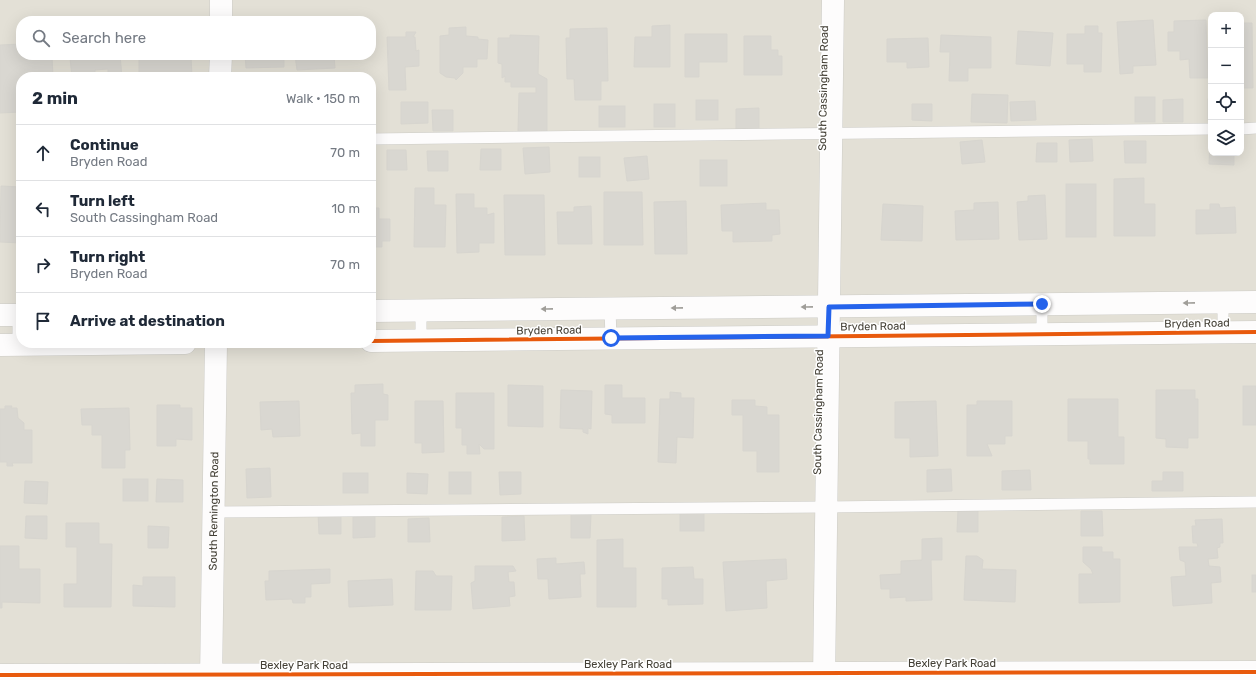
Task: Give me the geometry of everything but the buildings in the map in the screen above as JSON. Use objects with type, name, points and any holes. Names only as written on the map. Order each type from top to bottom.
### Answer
[{"type":"street","points":[[221,16],[222,0]]},
{"type":"street","name":"South Cassingham Road","points":[[824,676],[833,0]]},
{"type":"street","points":[[220,72],[221,60]]},
{"type":"street","name":"Bryden Road","points":[[376,311],[1256,302]]},
{"type":"street","name":"Bryden Road","points":[[376,341],[1256,332]]},
{"type":"street","name":"South Remington Road","points":[[211,677],[216,348]]},
{"type":"street","name":"Bexley Park Road","points":[[8,677],[1218,676],[1256,672]]},
{"type":"lane","points":[[1244,128],[1256,128]]},
{"type":"lane","points":[[376,139],[1208,129]]},
{"type":"lane","points":[[1223,302],[1223,332]]},
{"type":"lane","points":[[1042,304],[1042,334]]},
{"type":"lane","points":[[610,309],[611,338]]},
{"type":"lane","points":[[421,311],[421,340]]},
{"type":"lane","points":[[9,345],[13,315]]},
{"type":"lane","points":[[213,512],[1256,502]]},
{"type":"shaded area","points":[[0,0],[1256,0],[1256,680],[0,680]]},
{"type":"cycle path","points":[[376,341],[1256,332]]},
{"type":"cycle path","points":[[0,675],[1256,672]]},
{"type":"route","points":[[611,338],[828,336],[829,307],[1042,304]]}]
